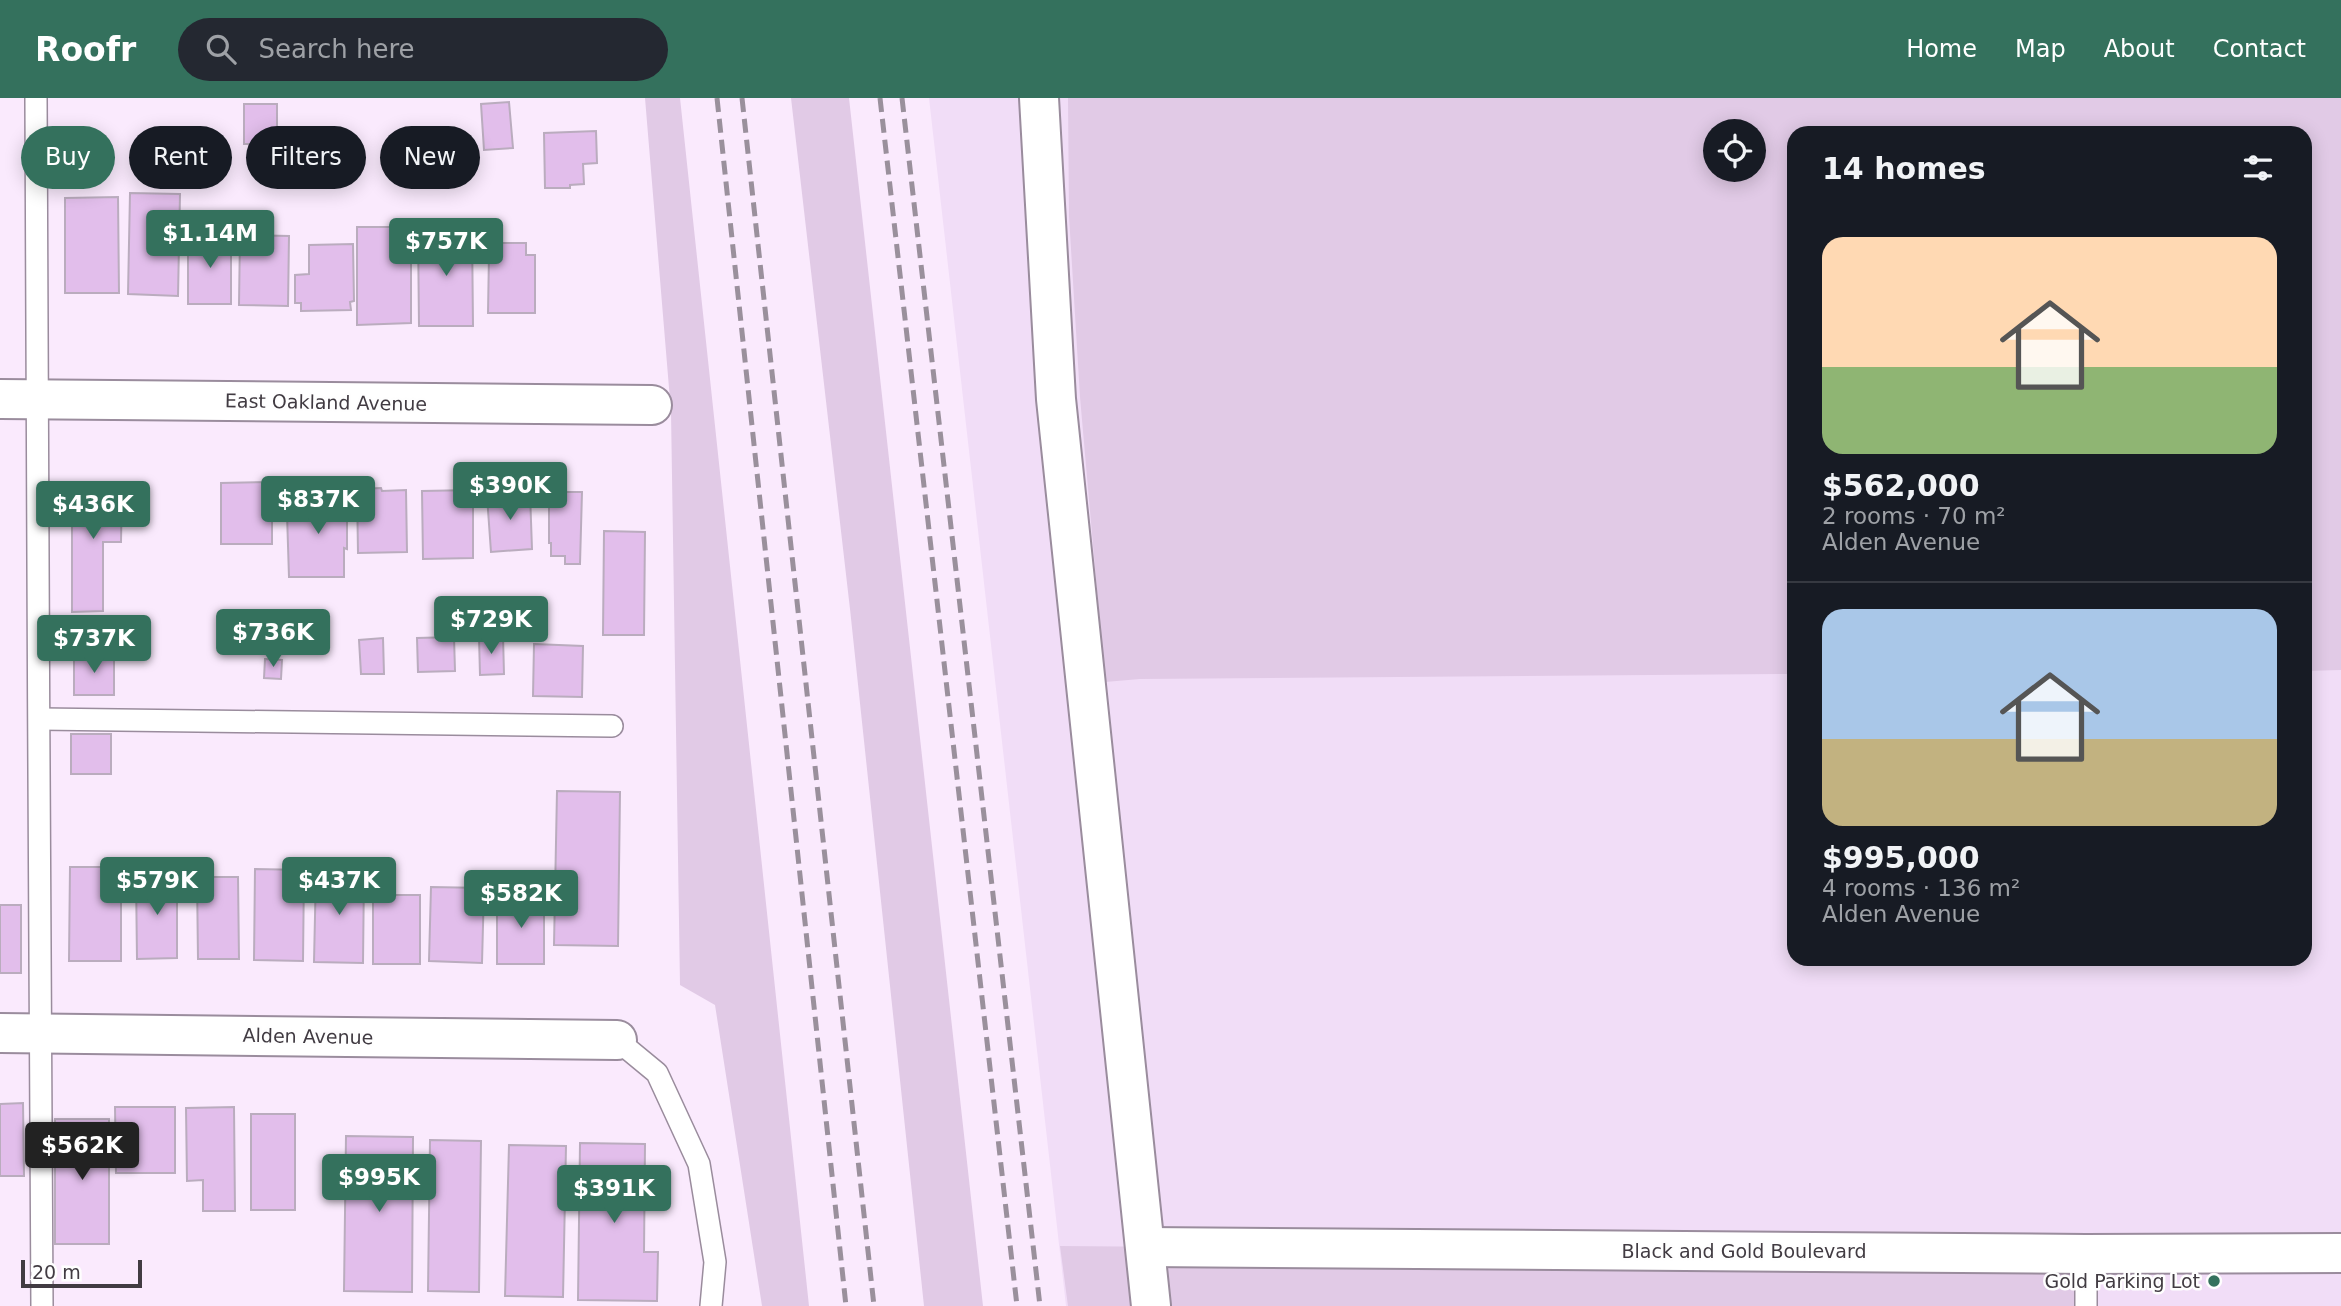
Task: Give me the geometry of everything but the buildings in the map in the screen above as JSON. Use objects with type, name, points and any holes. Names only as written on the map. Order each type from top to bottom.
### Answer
[{"type":"street","points":[[1039,98],[1056,399],[1152,1306]]},
{"type":"street","name":"East Oakland Avenue","points":[[17,399],[652,405]]},
{"type":"street","name":"Alden Avenue","points":[[0,1033],[617,1040]]},
{"type":"street","name":"Black and Gold Boulevard","points":[[1146,1247],[2086,1254],[2341,1253]]},
{"type":"lane","points":[[36,98],[17,399],[40,719],[42,1306]]},
{"type":"lane","points":[[40,719],[612,726]]},
{"type":"lane","points":[[617,1040],[657,1073],[699,1164],[715,1262],[711,1306]]},
{"type":"lane","points":[[2086,1254],[2086,1306]]},
{"type":"shaded area","points":[[645,98],[680,98],[809,1306],[762,1306],[715,1005],[680,985],[671,412]]},
{"type":"shaded area","points":[[791,98],[849,98],[983,1306],[924,1306],[850,609]]},
{"type":"shaded area","points":[[929,98],[2341,98],[2341,1306],[1066,1306]]},
{"type":"shaded area","points":[[1068,98],[2341,98],[2341,670],[2312,671],[2312,126],[1787,126],[1787,674],[1140,679],[1105,682],[1080,397],[1069,216]]},
{"type":"shaded area","points":[[1060,1246],[2086,1254],[2086,1306],[1068,1306]]},
{"type":"railway","points":[[717,98],[846,1306]]},
{"type":"railway","points":[[742,98],[874,1306]]},
{"type":"railway","points":[[880,98],[1017,1306]]},
{"type":"railway","points":[[902,98],[1040,1306]]},
{"type":"place","name":"Gold Parking Lot","points":[[2214,1281]]}]
